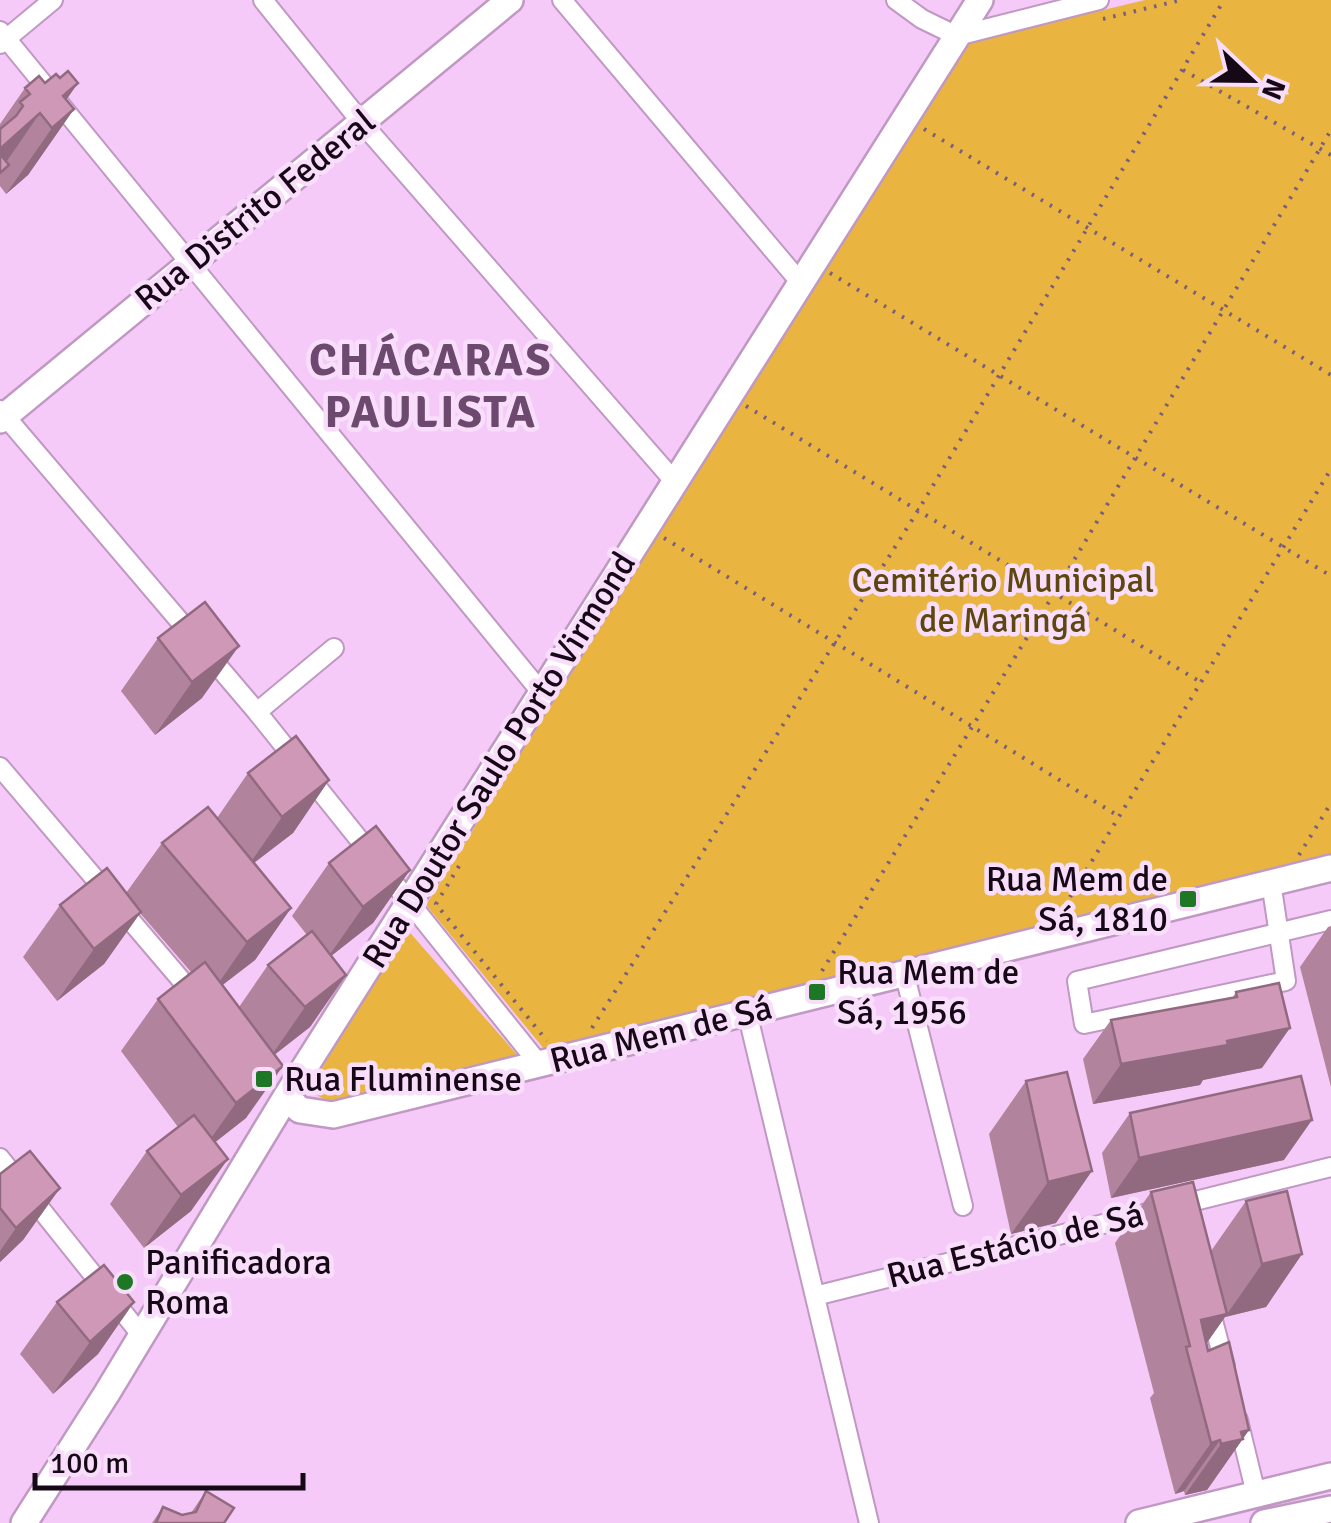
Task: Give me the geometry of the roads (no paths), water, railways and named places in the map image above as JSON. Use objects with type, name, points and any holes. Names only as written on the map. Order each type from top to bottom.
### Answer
[{"type":"street","points":[[53,0],[2,38],[541,692]]},
{"type":"street","points":[[264,0],[362,123],[675,482]]},
{"type":"street","name":"Rua Distrito Federal","points":[[2,415],[510,0]]},
{"type":"street","points":[[562,0],[800,282]]},
{"type":"street","points":[[896,0],[922,19],[957,36],[1102,9]]},
{"type":"street","name":"Rua Doutor Saulo Porto Virmond","points":[[24,1523],[142,1336],[282,1092],[410,901],[980,0]]},
{"type":"street","points":[[2,415],[256,712],[540,1064]]},
{"type":"street","points":[[256,712],[334,648]]},
{"type":"street","points":[[0,766],[206,1008]]},
{"type":"street","name":"Rua Mem de Sá","points":[[282,1092],[300,1110],[333,1114],[1271,882],[1323,860]]},
{"type":"street","points":[[1271,882],[1279,933],[1286,981],[1084,1024],[1077,981],[1279,933],[1331,920]]},
{"type":"street","points":[[904,972],[963,1206]]},
{"type":"street","points":[[747,1012],[869,1523]]},
{"type":"street","points":[[0,1158],[142,1336]]},
{"type":"street","name":"Rua Estácio de Sá","points":[[815,1296],[1186,1211],[1331,1167]]},
{"type":"street","points":[[1206,1293],[1256,1494]]},
{"type":"street","points":[[1139,1523],[1331,1476]]},
{"type":"street","points":[[1264,1523],[1331,1509]]},
{"type":"place","name":"Rua Mem de Sá, 1810","points":[[1188,899]]},
{"type":"place","name":"Rua Mem de Sá, 1956","points":[[817,992]]},
{"type":"place","name":"Rua Fluminense","points":[[264,1079]]},
{"type":"place","name":"Panificadora Roma","points":[[125,1282]]},
{"type":"district","name":"CHÁCARAS PAULISTA","points":[[431,386]]},
{"type":"park label","name":"Cemitério Municipal de Maringá","points":[[1003,600]]}]
